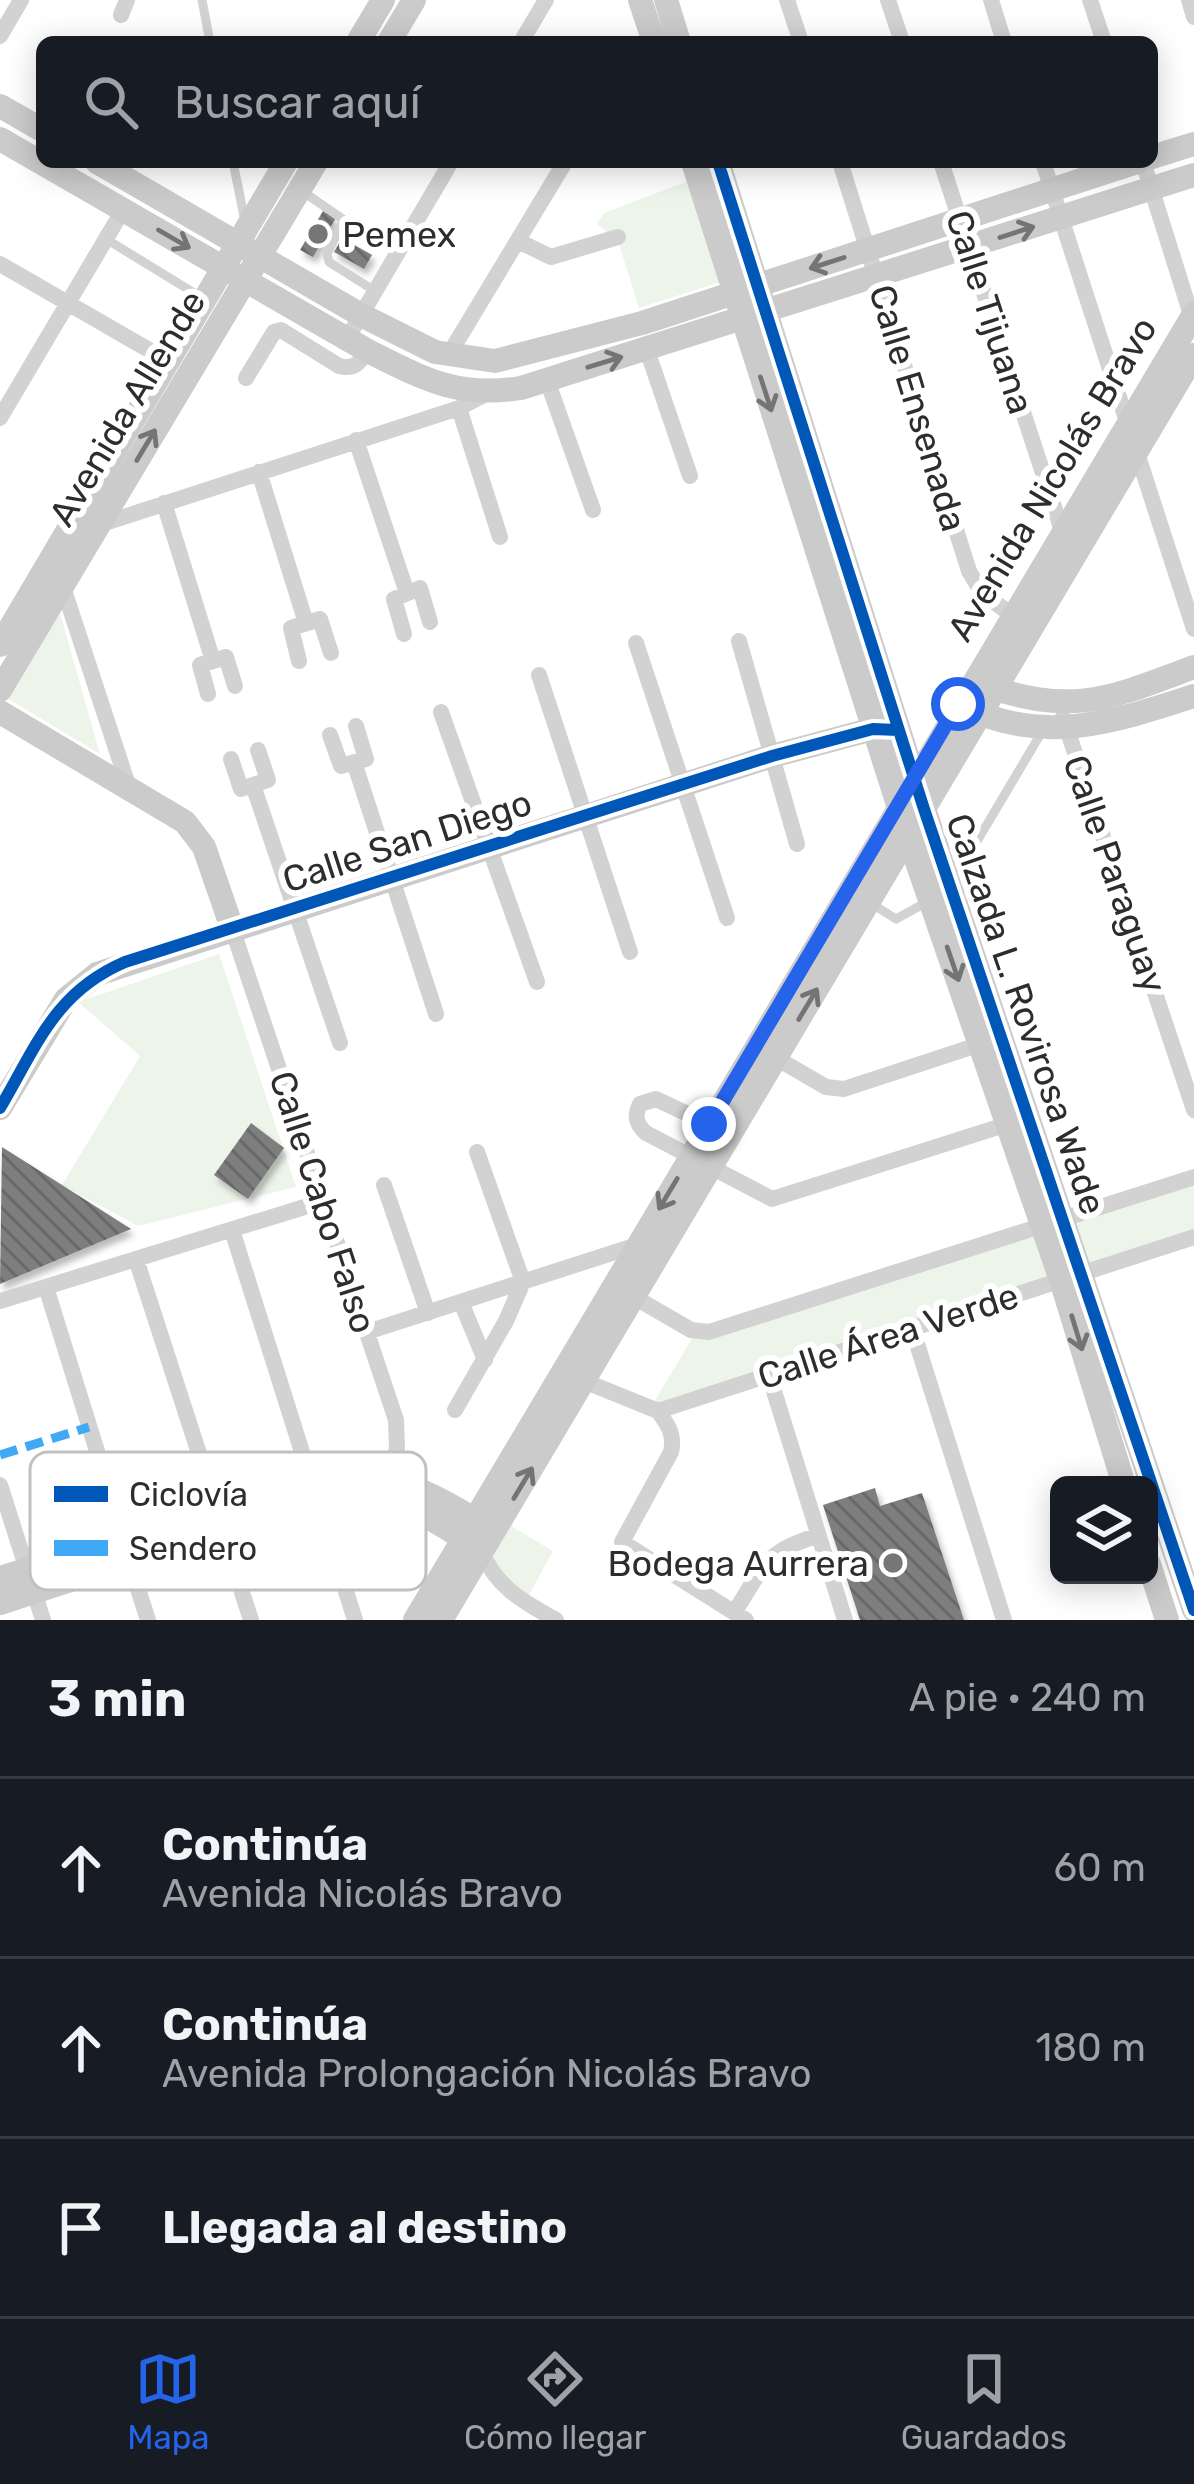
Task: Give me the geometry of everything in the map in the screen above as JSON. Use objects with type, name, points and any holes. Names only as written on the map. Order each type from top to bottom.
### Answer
[{"type":"street","points":[[0,36],[21,0]]},
{"type":"street","points":[[362,36],[383,0]]},
{"type":"street","points":[[392,36],[414,0]]},
{"type":"street","points":[[525,36],[546,0]]},
{"type":"street","points":[[666,0],[678,36]]},
{"type":"street","points":[[787,0],[799,36]]},
{"type":"street","points":[[888,0],[900,36]]},
{"type":"street","points":[[991,0],[1002,36]]},
{"type":"street","points":[[1090,0],[1102,36]]},
{"type":"street","points":[[1189,0],[1194,17]]},
{"type":"street","points":[[0,106],[36,127]]},
{"type":"street","points":[[0,139],[36,160]]},
{"type":"street","points":[[1158,155],[1194,144]]},
{"type":"street","points":[[50,168],[423,379],[455,390],[489,393]]},
{"type":"street","points":[[108,168],[248,243],[361,315],[448,356],[495,361],[747,289],[1121,168]]},
{"type":"street","name":"Avenida Allende","points":[[0,690],[99,525],[234,274],[283,168]]},
{"type":"street","name":"Avenida Allende","points":[[248,243],[300,189],[312,168]]},
{"type":"street","points":[[246,378],[274,332],[281,330],[318,355],[350,369],[358,365],[361,315],[447,168]]},
{"type":"street","points":[[448,356],[562,168]]},
{"type":"street","name":"Calzada L. Rovirosa Wade","points":[[696,168],[747,289]]},
{"type":"street","name":"Calzada L. Rovirosa Wade","points":[[719,168],[754,317],[911,806],[1072,1277],[1194,1610]]},
{"type":"street","name":"Calle Ensenada","points":[[842,168],[969,571],[982,593],[1021,622]]},
{"type":"street","name":"Calle Tijuana","points":[[943,168],[1062,531]]},
{"type":"street","points":[[1045,168],[1194,629]]},
{"type":"street","points":[[1143,168],[1193,316]]},
{"type":"street","points":[[99,525],[459,408],[489,393],[548,380],[754,317],[1194,175]]},
{"type":"street","points":[[0,418],[123,210]]},
{"type":"street","points":[[518,241],[551,256],[618,237]]},
{"type":"street","points":[[0,264],[168,361]]},
{"type":"street","name":"Avenida Allende","points":[[0,645],[205,299],[234,274]]},
{"type":"street","name":"Avenida Nicolás Bravo","points":[[1021,622],[1062,531],[1193,316]]},
{"type":"street","points":[[647,350],[690,476]]},
{"type":"street","name":"Avenida Nicolás Bravo","points":[[911,806],[1021,622],[1136,452],[1194,355]]},
{"type":"street","points":[[548,380],[593,510]]},
{"type":"street","points":[[459,408],[500,537]]},
{"type":"street","points":[[356,440],[407,593]]},
{"type":"street","points":[[259,472],[306,623],[331,653]]},
{"type":"street","points":[[164,503],[213,661]]},
{"type":"street","points":[[63,586],[129,788]]},
{"type":"street","points":[[404,634],[394,598],[420,589],[430,622]]},
{"type":"street","points":[[299,662],[306,623]]},
{"type":"street","points":[[740,641],[797,844]]},
{"type":"street","points":[[636,643],[727,918]]},
{"type":"street","points":[[208,694],[200,665],[226,657],[235,686]]},
{"type":"street","points":[[1057,722],[1118,693],[1194,667]]},
{"type":"street","points":[[539,675],[630,952]]},
{"type":"street","points":[[976,697],[1057,722],[1194,696]]},
{"type":"street","name":"Avenida Nicolás Bravo","points":[[911,806],[915,777],[976,697]]},
{"type":"street","points":[[0,712],[176,815],[193,831],[213,867],[232,928]]},
{"type":"street","points":[[441,712],[537,982]]},
{"type":"street","name":"Calle Paraguay","points":[[1057,722],[1194,1110]]},
{"type":"street","points":[[356,726],[354,762],[436,1014]]},
{"type":"street","name":"Calzada L. Rovirosa Wade","points":[[886,729],[915,777]]},
{"type":"street","name":"Calle San Diego","points":[[0,1108],[48,1026],[79,986],[125,962],[772,756],[886,729]]},
{"type":"street","points":[[330,735],[354,762]]},
{"type":"street","points":[[231,759],[241,789],[268,780],[259,750]]},
{"type":"street","points":[[253,785],[340,1043]]},
{"type":"street","points":[[415,1620],[584,1381],[634,1297],[701,1161],[709,1124],[911,806]]},
{"type":"street","name":"Calzada L. Rovirosa Wade","points":[[911,806],[908,836],[941,893]]},
{"type":"street","points":[[441,1620],[478,1535],[638,1245],[776,1058],[908,836]]},
{"type":"street","name":"Calle Cabo Falso","points":[[232,928],[395,1420],[397,1452]]},
{"type":"street","points":[[776,1058],[826,1087],[844,1089],[992,1040]]},
{"type":"street","name":"Calzada L. Rovirosa Wade","points":[[992,1040],[1008,1124],[1054,1224]]},
{"type":"street","points":[[709,1124],[667,1101],[647,1099],[640,1104],[636,1121],[762,1196],[782,1198],[1008,1124]]},
{"type":"street","points":[[454,1410],[523,1282],[477,1152]]},
{"type":"street","name":"Calle Área Verde","points":[[634,1297],[700,1333],[1194,1178]]},
{"type":"street","points":[[384,1185],[428,1312]]},
{"type":"street","points":[[0,1301],[324,1201]]},
{"type":"street","points":[[232,1230],[299,1452]]},
{"type":"street","name":"Calle Área Verde","points":[[658,1411],[1194,1237]]},
{"type":"street","points":[[367,1332],[638,1245]]},
{"type":"street","points":[[136,1259],[197,1452]]},
{"type":"street","name":"Calzada L. Rovirosa Wade","points":[[1072,1277],[1122,1476]]},
{"type":"street","points":[[46,1287],[97,1452]]},
{"type":"street","points":[[461,1302],[485,1360]]},
{"type":"street","points":[[912,1328],[1004,1620]]},
{"type":"street","points":[[769,1375],[845,1620]]},
{"type":"street","points":[[584,1381],[658,1411],[674,1440],[622,1542],[741,1616],[770,1557],[817,1536]]},
{"type":"street","points":[[0,1485],[30,1581]]},
{"type":"street","points":[[426,1501],[478,1535],[488,1568],[510,1593],[556,1620]]},
{"type":"street","points":[[426,1515],[478,1535]]},
{"type":"street","points":[[0,1578],[30,1581]]},
{"type":"street","points":[[0,1603],[30,1581]]},
{"type":"street","points":[[1155,1584],[1166,1620]]},
{"type":"street","points":[[33,1590],[43,1620]]},
{"type":"street","points":[[139,1590],[148,1620]]},
{"type":"street","points":[[241,1590],[251,1620]]},
{"type":"street","points":[[345,1590],[355,1620]]},
{"type":"lane","points":[[202,0],[209,36]]},
{"type":"lane","points":[[233,168],[248,243]]},
{"type":"lane","points":[[285,168],[300,189],[344,220],[328,262],[375,291]]},
{"type":"lane","points":[[106,239],[205,299]]},
{"type":"lane","points":[[868,902],[896,919],[941,893],[1057,722]]},
{"type":"shaded area","points":[[688,181],[720,282],[639,308],[618,241],[597,224],[604,213]]},
{"type":"shaded area","points":[[60,613],[100,754],[7,698]]},
{"type":"shaded area","points":[[219,954],[296,1187],[138,1226],[62,1185],[140,1056],[78,1002]]},
{"type":"shaded area","points":[[1194,1179],[1194,1236],[1084,1272],[1067,1220]]},
{"type":"shaded area","points":[[1042,1228],[1060,1280],[651,1407],[696,1332]]},
{"type":"shaded area","points":[[508,1524],[553,1551],[528,1597],[486,1560]]},
{"type":"building","name":"Pemex","points":[[323,211],[336,218],[313,257],[300,250]]},
{"type":"building","points":[[342,238],[372,255],[364,269],[334,252]]},
{"type":"building","points":[[251,1123],[284,1148],[248,1199],[214,1175]]},
{"type":"building","points":[[2,1147],[62,1185],[131,1229],[0,1284]]},
{"type":"building","name":"Bodega Aurrera","points":[[875,1488],[880,1506],[922,1493],[964,1620],[860,1620],[823,1505]]},
{"type":"marked path","points":[[0,1455],[89,1427]]},
{"type":"cycle path","points":[[720,168],[924,809],[1194,1610]]},
{"type":"cycle path","points":[[0,1108],[64,1005],[101,974],[125,962],[772,756],[873,729],[898,730]]},
{"type":"place","name":"Pemex","points":[[318,234]]},
{"type":"place","name":"Bodega Aurrera","points":[[893,1563]]},
{"type":"route","points":[[709,1124],[958,704]]}]
